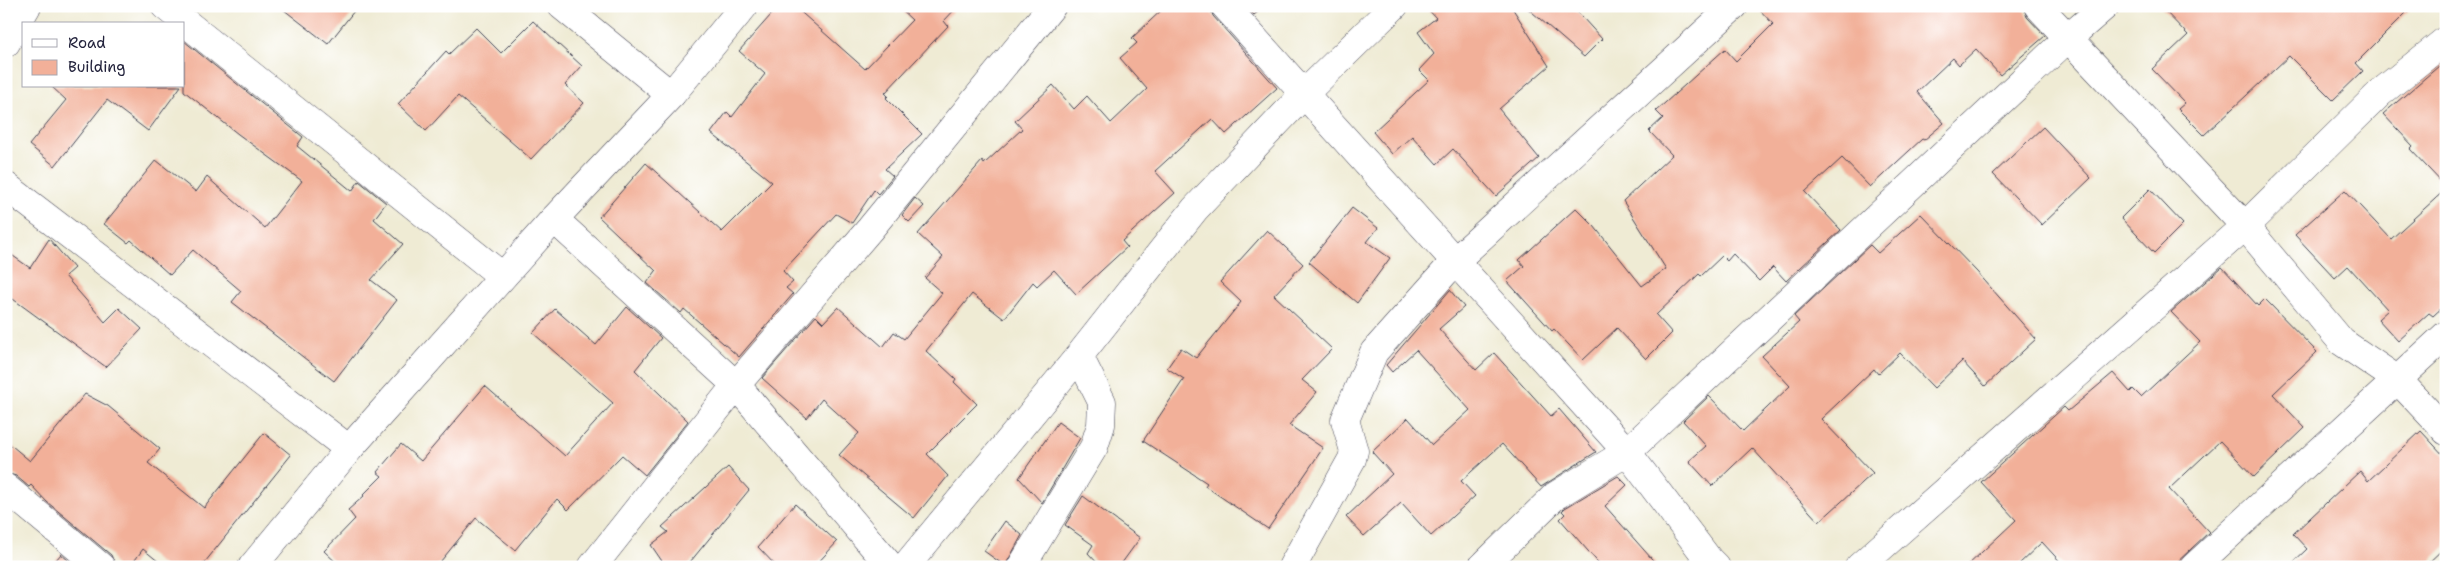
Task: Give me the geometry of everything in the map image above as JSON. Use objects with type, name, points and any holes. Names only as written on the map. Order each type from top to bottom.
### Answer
[{"type":"street","points":[[6,43],[27,6]]},
{"type":"street","points":[[165,6],[502,276]]},
{"type":"street","points":[[562,6],[671,95]]},
{"type":"street","points":[[252,567],[349,449],[554,218],[671,95],[744,6]]},
{"type":"street","points":[[592,567],[736,385],[870,229],[1052,6]]},
{"type":"street","points":[[1225,6],[1627,452],[1716,567]]},
{"type":"street","points":[[906,567],[1196,210],[1305,93],[1394,6]]},
{"type":"street","points":[[1292,567],[1352,459],[1354,450],[1345,420],[1374,352],[1455,261],[1734,6]]},
{"type":"street","points":[[2038,6],[2244,226],[2342,342],[2398,380],[2446,431]]},
{"type":"street","points":[[1482,567],[1555,496],[1627,452],[2067,39],[2105,6]]},
{"type":"street","points":[[1859,567],[2244,226],[2380,93],[2446,40]]},
{"type":"street","points":[[6,186],[349,449]]},
{"type":"street","points":[[554,218],[736,385],[891,567]]},
{"type":"street","points":[[2194,567],[2446,335]]},
{"type":"street","points":[[1021,567],[1094,447],[1101,425],[1102,402],[1079,356]]},
{"type":"street","points":[[6,488],[101,567]]},
{"type":"building","points":[[279,6],[358,6],[328,44]]},
{"type":"building","points":[[779,6],[794,6],[865,69],[912,20],[897,6],[958,6],[944,21],[948,26],[885,93],[888,96],[886,98],[922,134],[885,169],[893,176],[878,194],[874,190],[852,223],[836,214],[783,271],[793,282],[786,288],[793,294],[739,357],[684,309],[681,313],[647,283],[656,271],[599,217],[646,163],[722,232],[772,182],[711,133],[727,112],[732,117],[765,74],[739,51]]},
{"type":"building","points":[[1166,6],[1210,6],[1213,16],[1277,88],[1226,134],[1212,119],[1155,171],[1175,193],[1122,241],[1127,247],[1076,294],[1054,270],[1037,286],[1033,282],[1004,319],[972,294],[926,351],[956,379],[954,382],[977,404],[927,454],[948,476],[914,518],[839,455],[859,433],[822,399],[807,418],[762,378],[816,316],[823,323],[838,307],[883,347],[894,332],[904,339],[942,293],[925,278],[943,257],[918,234],[982,161],[984,164],[1022,129],[1015,121],[1053,85],[1074,109],[1087,96],[1111,123],[1147,89],[1120,58],[1137,43],[1132,38]]},
{"type":"building","points":[[1246,6],[1265,6],[1254,15]]},
{"type":"building","points":[[1425,6],[1511,6],[1549,66],[1499,109],[1539,158],[1496,196],[1453,149],[1437,164],[1412,136],[1392,154],[1373,132],[1429,80],[1419,70],[1434,54],[1418,32],[1436,18]]},
{"type":"building","points":[[1525,6],[1572,6],[1602,39],[1584,57]]},
{"type":"building","points":[[1756,6],[2023,6],[2027,17],[2045,36],[2000,75],[1976,49],[1959,65],[1953,58],[1917,92],[1944,123],[1924,140],[1922,139],[1870,187],[1842,158],[1805,192],[1841,230],[1786,281],[1773,267],[1759,281],[1733,254],[1727,261],[1722,256],[1701,276],[1699,274],[1656,315],[1672,333],[1646,359],[1617,328],[1583,360],[1554,329],[1552,331],[1507,281],[1524,266],[1519,260],[1576,208],[1594,226],[1642,286],[1666,269],[1623,201],[1672,155],[1649,131],[1663,118],[1656,111],[1725,49],[1736,61],[1773,24]]},
{"type":"building","points":[[2160,6],[2413,6],[2356,63],[2363,71],[2333,100],[2289,56],[2204,135],[2178,109],[2185,103],[2152,69],[2188,35]]},
{"type":"building","points":[[533,21],[582,66],[565,85],[584,103],[531,159],[458,96],[426,131],[398,104],[446,51],[449,54],[476,28],[501,53]]},
{"type":"building","points":[[185,42],[303,137],[297,146],[352,191],[359,181],[386,203],[374,219],[403,244],[371,280],[397,300],[334,381],[232,302],[241,291],[193,250],[170,275],[131,240],[128,243],[104,224],[156,160],[196,192],[207,177],[265,228],[302,181],[184,91]]},
{"type":"building","points":[[2446,60],[2446,187],[2410,149],[2413,146],[2383,114]]},
{"type":"building","points":[[53,88],[180,88],[148,131],[107,100],[55,166],[29,145],[66,100]]},
{"type":"building","points":[[2043,127],[2091,178],[2042,225],[1993,174]]},
{"type":"building","points":[[2150,189],[2183,224],[2154,253],[2121,218]]},
{"type":"building","points":[[2446,189],[2446,304],[2433,316],[2429,313],[2398,341],[2378,319],[2388,310],[2348,266],[2335,278],[2295,235],[2345,190],[2391,239]]},
{"type":"building","points":[[915,198],[924,206],[909,222],[902,215]]},
{"type":"building","points":[[1352,208],[1378,228],[1367,242],[1390,258],[1357,303],[1309,262]]},
{"type":"building","points":[[1921,214],[1977,272],[2036,339],[1985,386],[1962,361],[1934,388],[1900,353],[1878,374],[1874,369],[1821,419],[1873,473],[1819,522],[1752,448],[1712,486],[1689,461],[1706,446],[1683,421],[1709,396],[1743,431],[1790,386],[1762,356],[1799,322],[1794,316],[1870,245],[1878,253]]},
{"type":"building","points":[[1267,230],[1303,264],[1274,295],[1332,349],[1302,380],[1317,392],[1289,425],[1323,448],[1268,529],[1205,486],[1207,483],[1143,441],[1184,379],[1167,368],[1181,348],[1196,358],[1241,302],[1220,282]]},
{"type":"building","points":[[49,239],[74,268],[65,276],[105,322],[119,308],[142,329],[106,367],[6,294],[6,251],[30,268]]},
{"type":"building","points":[[2222,267],[2258,306],[2265,299],[2317,352],[2273,394],[2305,428],[2254,477],[2220,441],[2169,489],[2209,532],[2172,567],[2065,567],[2042,542],[2016,567],[1966,567],[2016,520],[1981,482],[2064,407],[2068,411],[2113,373],[2130,392],[2133,389],[2141,397],[2200,342],[2171,312]]},
{"type":"building","points":[[1450,290],[1464,307],[1439,329],[1476,370],[1494,353],[1551,416],[1559,409],[1596,452],[1541,487],[1502,444],[1461,481],[1475,496],[1431,536],[1401,503],[1364,536],[1346,517],[1392,474],[1372,452],[1408,418],[1432,445],[1470,410],[1416,350],[1392,372],[1386,365]]},
{"type":"building","points":[[627,307],[661,338],[635,370],[688,421],[645,475],[622,455],[568,510],[557,499],[515,550],[476,518],[436,567],[341,567],[324,551],[355,519],[348,510],[382,476],[377,472],[401,444],[421,461],[485,386],[565,456],[613,403],[533,333],[555,309],[596,345]]},
{"type":"building","points":[[85,394],[108,406],[160,449],[148,463],[204,508],[264,433],[291,455],[201,567],[165,567],[143,549],[130,567],[116,567],[111,555],[47,502],[31,485],[29,487],[16,476],[6,473],[6,441],[30,461]]},
{"type":"building","points":[[1058,422],[1080,438],[1042,503],[1019,478]]},
{"type":"building","points":[[2421,431],[2446,458],[2446,546],[2424,567],[2288,567],[2307,549],[2293,534],[2360,471],[2368,481]]},
{"type":"building","points":[[728,467],[749,490],[686,567],[666,567],[651,545],[668,532],[662,527]]},
{"type":"building","points":[[1618,476],[1627,485],[1605,506],[1659,567],[1602,567],[1560,519],[1565,514],[1562,511],[1565,508]]},
{"type":"building","points":[[1083,496],[1140,538],[1119,567],[1101,567],[1088,553],[1093,545],[1065,525]]},
{"type":"building","points":[[795,504],[837,542],[814,567],[777,567],[758,547]]},
{"type":"building","points":[[1005,521],[1022,535],[1005,566],[984,551]]},
{"type":"building","points":[[61,554],[76,567],[50,567]]}]
